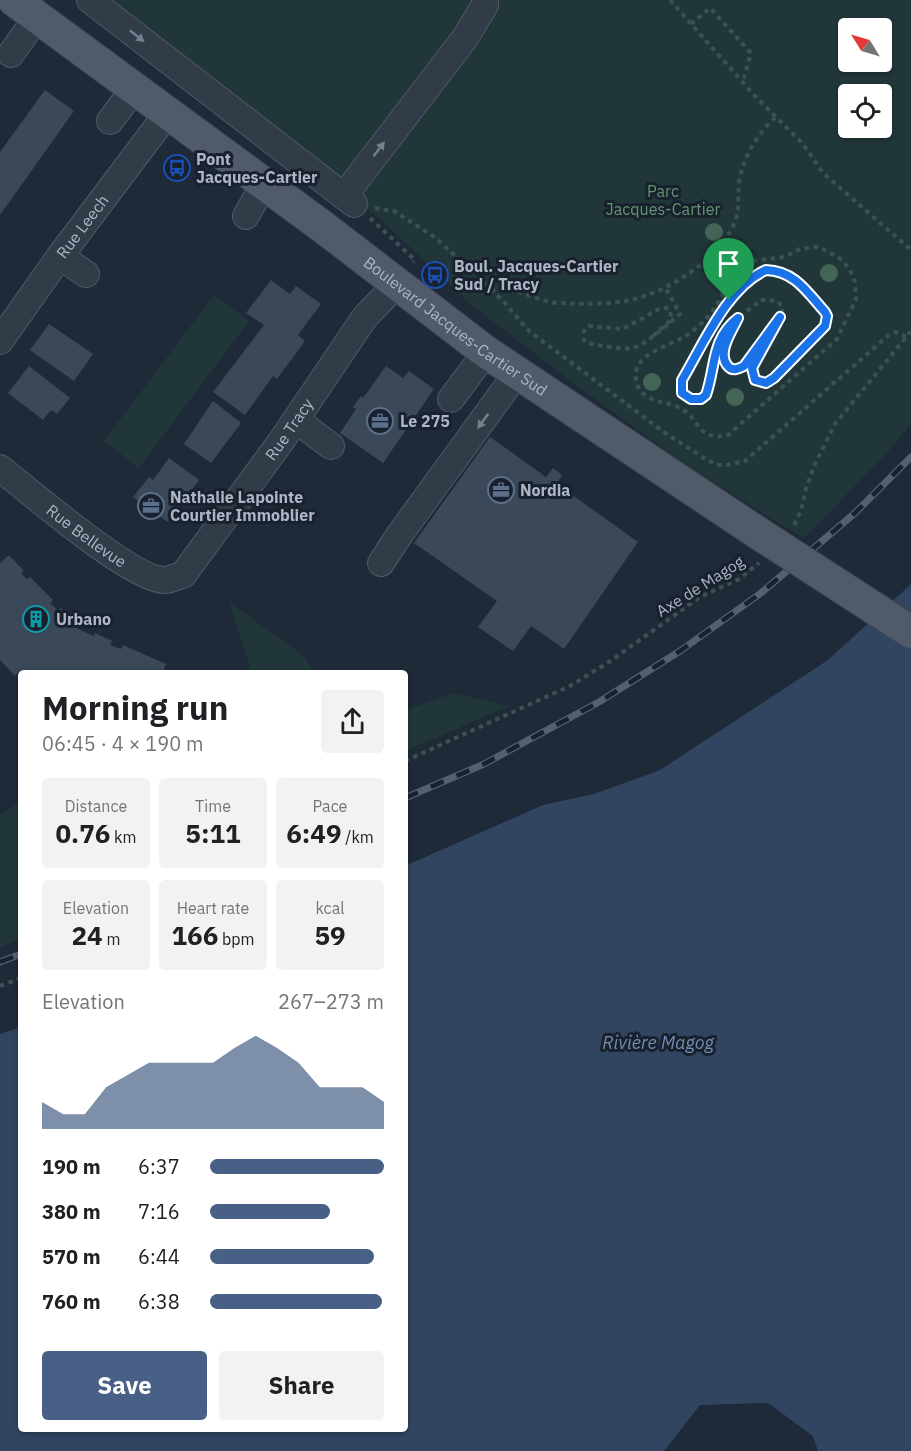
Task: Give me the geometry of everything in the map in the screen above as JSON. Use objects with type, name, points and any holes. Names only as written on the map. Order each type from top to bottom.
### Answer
[{"type":"main road","name":"Boulevard Jacques-Cartier Sud","points":[[25,9],[264,184],[486,352],[760,544],[911,632]]},
{"type":"street","points":[[90,0],[349,200],[465,38],[485,5],[485,0]]},
{"type":"street","points":[[11,54],[25,9]]},
{"type":"street","points":[[110,121],[134,89]]},
{"type":"street","name":"Rue Leech","points":[[3,329],[168,114]]},
{"type":"street","points":[[246,216],[264,184]]},
{"type":"street","points":[[60,256],[86,274]]},
{"type":"street","name":"Rue Tracy","points":[[183,575],[296,420],[365,317],[397,284]]},
{"type":"street","points":[[451,399],[486,352]]},
{"type":"street","points":[[381,563],[517,373]]},
{"type":"street","points":[[296,420],[331,446]]},
{"type":"street","name":"Rue Bellevue","points":[[0,468],[98,545],[134,569],[164,580],[183,575]]},
{"type":"path","points":[[670,0],[742,82],[803,144],[823,173],[911,250]]},
{"type":"path","points":[[691,24],[710,8],[752,54],[742,82]]},
{"type":"path","points":[[491,290],[511,290],[555,303],[610,303],[636,299],[664,287],[713,254],[734,226],[739,206],[739,183],[750,150],[759,135],[776,117]]},
{"type":"path","points":[[349,200],[394,211],[436,238],[491,290],[529,331],[665,433],[717,465],[745,461],[890,334],[895,332],[907,337]]},
{"type":"path","points":[[723,241],[752,261],[785,257],[800,249],[816,247],[842,260],[852,275],[856,299],[837,339],[728,435],[708,435],[700,430],[682,409],[650,399],[642,394],[635,376],[642,361],[650,354],[686,336],[708,317],[744,256]]},
{"type":"path","points":[[729,300],[757,274],[766,270],[775,270],[796,280],[827,316],[825,326],[774,378],[766,383],[761,382],[753,376],[752,368],[783,309],[778,301],[761,300],[722,334],[706,395],[701,399],[691,399],[682,393],[682,380],[729,300],[752,261]]},
{"type":"path","points":[[653,336],[670,321],[671,311],[666,308],[659,309],[623,329],[589,326],[583,334],[585,342],[591,344],[632,348],[653,336],[680,314],[664,287]]},
{"type":"path","points":[[738,318],[724,351],[725,363],[736,370],[744,366],[780,317]]},
{"type":"path","points":[[792,527],[801,512],[814,466],[835,424],[911,332]]},
{"type":"path","name":"Axe de Magog","points":[[408,759],[570,686],[609,662],[700,597],[739,579],[760,544]]},
{"type":"path","points":[[0,986],[18,979]]},
{"type":"green space","name":"Parc Jacques-Cartier","points":[[103,0],[911,0],[911,424],[886,454],[804,538],[692,469],[585,392],[474,307],[379,218]]},
{"type":"green space","points":[[214,295],[249,321],[139,468],[104,441]]},
{"type":"green space","points":[[229,602],[304,656],[312,670],[247,670],[250,665]]},
{"type":"green space","points":[[454,693],[509,706],[408,750],[408,709]]},
{"type":"green space","points":[[18,802],[18,939],[0,948],[0,815]]},
{"type":"water","name":"Rivière Magog","points":[[911,584],[911,1451],[818,1451],[813,1436],[768,1403],[700,1405],[664,1451],[0,1451],[0,1034],[18,1028],[18,1432],[408,1432],[408,865],[543,805],[594,794],[660,770],[828,660]]},
{"type":"building","points":[[45,90],[74,111],[0,215],[0,152]]},
{"type":"building","points":[[271,280],[290,294],[296,286],[321,304],[298,335],[305,341],[277,379],[273,376],[245,415],[213,392],[264,325],[246,313]]},
{"type":"building","points":[[49,324],[93,354],[74,381],[30,350]]},
{"type":"building","points":[[29,366],[70,398],[57,414],[51,410],[43,420],[8,393]]},
{"type":"building","name":"Le 275","points":[[386,366],[403,378],[409,371],[434,389],[383,463],[340,433],[356,409],[353,407],[361,396],[363,398]]},
{"type":"building","points":[[213,401],[241,423],[211,463],[184,444]]},
{"type":"building","points":[[490,437],[546,477],[553,468],[562,475],[557,484],[638,542],[564,649],[531,626],[513,651],[478,627],[497,601],[414,543]]},
{"type":"building","points":[[169,458],[199,480],[168,522],[133,497],[149,477],[153,480]]},
{"type":"building","name":"Urbano","points":[[9,555],[24,571],[21,573],[27,579],[30,577],[53,600],[50,603],[58,611],[61,608],[79,627],[78,629],[94,636],[95,633],[112,641],[110,645],[121,649],[123,645],[166,664],[164,670],[18,670],[15,676],[0,660],[0,563]]},
{"type":"railway","points":[[408,797],[484,764],[599,702],[680,651],[761,593],[855,513],[911,457]]},
{"type":"railway","points":[[0,962],[18,955]]},
{"type":"place","name":"Pont Jacques-Cartier","points":[[177,168]]},
{"type":"place","name":"Boul. Jacques-Cartier Sud / Tracy","points":[[435,275]]},
{"type":"place","name":"Le 275","points":[[380,421]]},
{"type":"place","name":"Nordia","points":[[501,490]]},
{"type":"place","name":"Nathalie Lapointe Courtier Immoblier","points":[[151,506]]},
{"type":"place","name":"Urbano","points":[[36,619]]},
{"type":"route","points":[[766,270],[775,270],[796,280],[825,312],[827,316],[825,326],[774,378],[766,383],[755,380],[752,368],[780,317],[744,366],[736,370],[725,363],[724,351],[738,318],[722,334],[718,343],[706,395],[701,399],[691,399],[682,393],[682,380],[729,300],[757,274],[766,270]]}]
